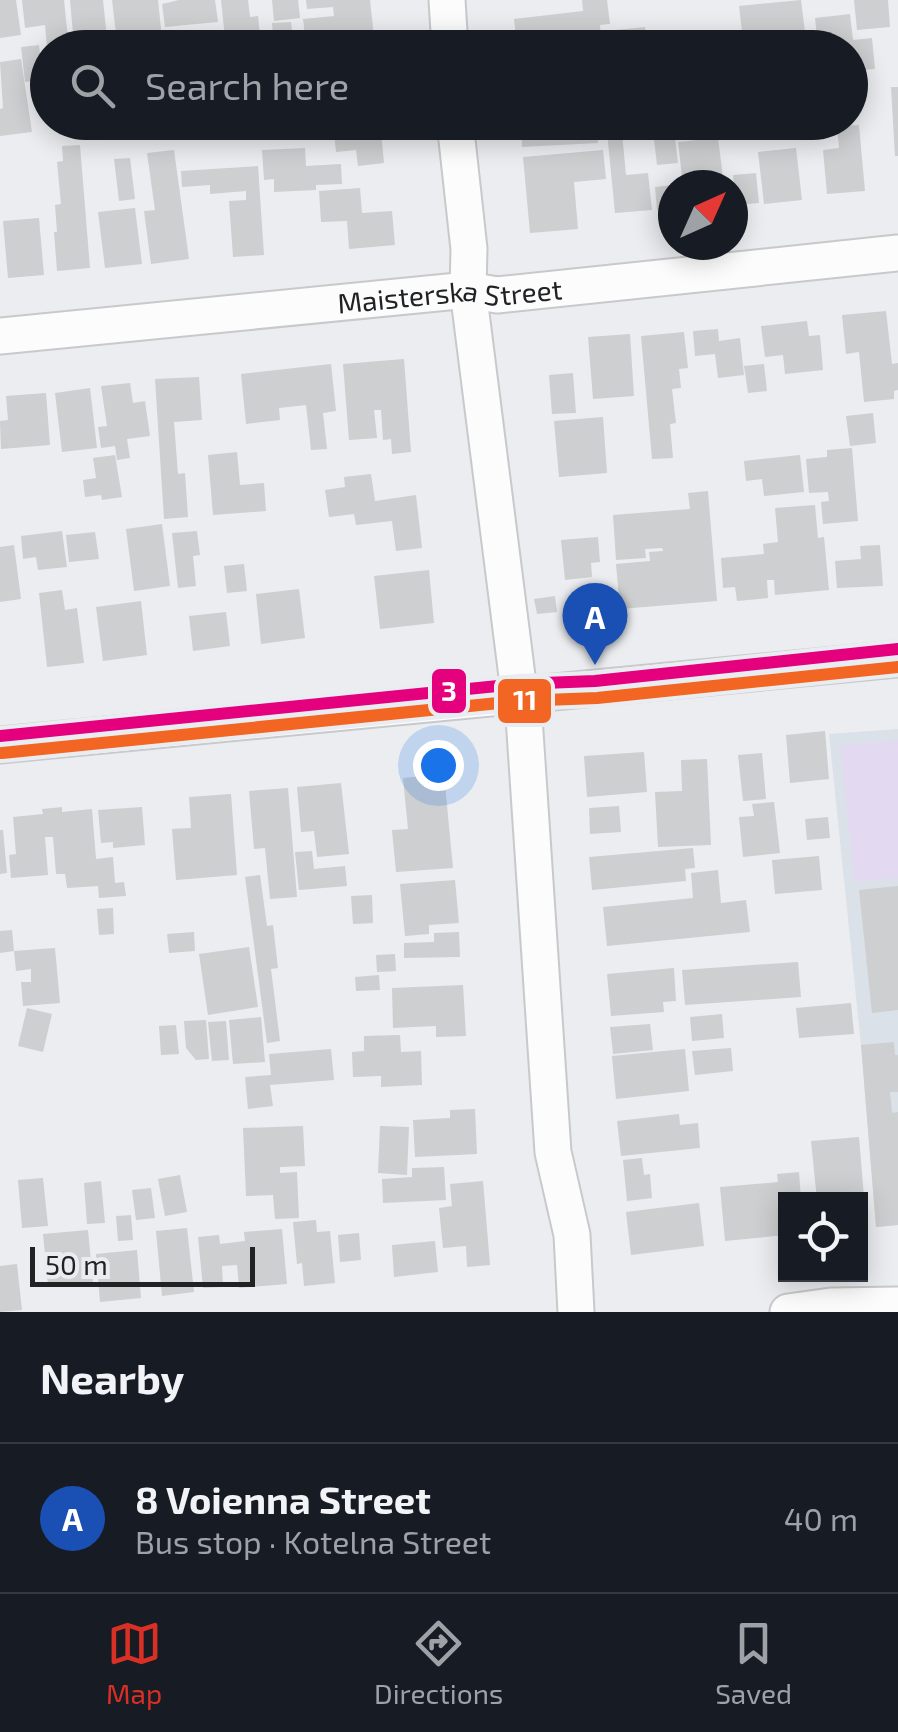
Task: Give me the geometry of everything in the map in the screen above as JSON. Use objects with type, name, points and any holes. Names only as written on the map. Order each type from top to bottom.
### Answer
[{"type":"street","points":[[448,0],[449,30]]},
{"type":"street","points":[[457,140],[469,249],[468,290],[521,695],[553,1152],[572,1235],[576,1312]]},
{"type":"street","name":"Maisterska Street","points":[[0,336],[468,290],[496,296],[898,253]]},
{"type":"street","points":[[0,745],[898,659]]},
{"type":"street","points":[[788,1312],[831,1306],[898,1306]]},
{"type":"shaded area","points":[[898,729],[898,1225],[876,1227],[829,734]]},
{"type":"shaded area","points":[[898,740],[898,878],[855,882],[840,746]]},
{"type":"building","points":[[0,0],[16,0],[21,35],[0,38]]},
{"type":"building","points":[[22,0],[64,0],[67,30],[45,30],[45,25],[25,28]]},
{"type":"building","points":[[70,0],[103,0],[106,30],[73,30]]},
{"type":"building","points":[[112,0],[158,0],[161,30],[116,30]]},
{"type":"building","points":[[215,0],[218,22],[165,27],[162,4]]},
{"type":"building","points":[[221,0],[248,0],[250,17],[258,16],[259,30],[224,30]]},
{"type":"building","points":[[272,0],[298,0],[300,18],[274,21]]},
{"type":"building","points":[[306,0],[370,0],[373,30],[304,30],[303,19],[334,16],[333,7],[307,9]]},
{"type":"building","points":[[582,0],[607,0],[610,24],[600,25],[600,30],[515,30],[514,19],[583,11]]},
{"type":"building","points":[[801,0],[805,30],[742,30],[739,6]]},
{"type":"building","points":[[854,0],[888,0],[890,27],[857,30]]},
{"type":"building","points":[[850,14],[852,30],[816,30],[815,18]]},
{"type":"building","points":[[291,22],[292,30],[273,30],[272,23]]},
{"type":"building","points":[[868,38],[872,38],[875,69],[868,70]]},
{"type":"building","points":[[30,46],[30,81],[25,82],[21,47]]},
{"type":"building","points":[[21,59],[30,132],[0,136],[0,62]]},
{"type":"building","points":[[891,87],[898,87],[898,156],[895,156]]},
{"type":"building","points":[[335,140],[382,140],[384,163],[358,166],[356,150],[336,152]]},
{"type":"building","points":[[522,140],[598,140],[598,143],[522,147]]},
{"type":"building","points":[[608,140],[623,140],[626,175],[648,173],[652,210],[615,213]]},
{"type":"building","points":[[654,140],[675,140],[678,163],[657,165]]},
{"type":"building","points":[[718,140],[722,170],[681,170],[678,142]]},
{"type":"building","points":[[838,140],[860,140],[865,191],[827,194],[823,150],[839,148]]},
{"type":"building","points":[[80,145],[90,268],[57,271],[55,205],[61,204],[57,162],[63,161],[62,146]]},
{"type":"building","points":[[305,148],[306,166],[341,164],[342,184],[274,192],[274,179],[264,180],[262,150]]},
{"type":"building","points":[[796,148],[802,200],[764,204],[758,152]]},
{"type":"building","points":[[174,150],[189,259],[151,264],[144,211],[155,210],[147,153]]},
{"type":"building","points":[[603,150],[606,179],[574,182],[578,229],[530,233],[523,157]]},
{"type":"building","points":[[130,158],[135,199],[119,201],[114,159]]},
{"type":"building","points":[[258,166],[264,255],[233,257],[229,201],[246,200],[246,191],[210,194],[210,185],[182,187],[181,171]]},
{"type":"building","points":[[756,173],[759,203],[748,204],[748,174]]},
{"type":"building","points":[[360,188],[362,213],[392,211],[395,245],[349,249],[347,221],[321,222],[319,191]]},
{"type":"building","points":[[135,208],[142,264],[105,268],[98,212]]},
{"type":"building","points":[[39,218],[44,275],[8,278],[3,221]]},
{"type":"building","points":[[886,311],[892,364],[898,363],[898,390],[894,391],[894,399],[864,402],[859,352],[846,354],[842,315]]},
{"type":"building","points":[[807,321],[809,336],[820,335],[823,370],[785,374],[783,355],[765,357],[761,326]]},
{"type":"building","points":[[718,329],[719,341],[740,338],[744,375],[718,378],[715,354],[695,356],[693,331]]},
{"type":"building","points":[[684,332],[688,368],[679,369],[681,388],[672,389],[676,423],[670,424],[673,458],[652,459],[641,336]]},
{"type":"building","points":[[630,334],[634,396],[593,399],[588,337]]},
{"type":"building","points":[[404,359],[411,452],[392,454],[391,439],[383,440],[381,410],[374,410],[377,438],[349,440],[343,364]]},
{"type":"building","points":[[331,364],[336,411],[323,413],[327,449],[311,450],[306,405],[279,408],[280,420],[246,424],[241,374]]},
{"type":"building","points":[[764,364],[767,391],[748,393],[744,366]]},
{"type":"building","points":[[573,373],[576,413],[552,414],[549,375]]},
{"type":"building","points":[[199,377],[202,420],[174,422],[178,474],[185,473],[188,517],[164,519],[155,379]]},
{"type":"building","points":[[130,383],[133,403],[145,401],[150,436],[127,439],[130,458],[117,460],[115,446],[101,448],[98,427],[107,426],[101,386]]},
{"type":"building","points":[[90,388],[97,448],[62,452],[55,393]]},
{"type":"building","points":[[46,393],[50,445],[1,449],[0,421],[8,420],[6,396]]},
{"type":"building","points":[[873,413],[876,443],[850,446],[846,416]]},
{"type":"building","points":[[603,417],[607,473],[559,477],[554,421]]},
{"type":"building","points":[[852,448],[858,521],[823,524],[821,502],[829,501],[828,492],[809,493],[806,459],[827,457],[827,450]]},
{"type":"building","points":[[237,452],[240,485],[264,483],[266,511],[213,515],[208,455]]},
{"type":"building","points":[[115,455],[122,497],[85,497],[83,480],[96,478],[93,458]]},
{"type":"building","points":[[800,455],[804,492],[764,496],[762,479],[746,481],[744,461]]},
{"type":"building","points":[[371,474],[375,501],[416,495],[422,548],[396,551],[392,521],[356,525],[354,514],[329,517],[325,490],[345,487],[344,477]]},
{"type":"building","points":[[708,491],[717,601],[620,609],[616,564],[650,561],[649,552],[663,551],[645,549],[646,558],[616,560],[613,515],[690,509],[688,493]]},
{"type":"building","points":[[815,505],[818,538],[824,537],[829,590],[775,595],[774,580],[767,580],[768,598],[737,601],[735,587],[723,588],[721,558],[764,554],[763,544],[778,542],[775,508]]},
{"type":"building","points":[[162,524],[170,586],[134,591],[126,529]]},
{"type":"building","points":[[62,531],[67,567],[38,570],[36,557],[23,559],[21,536]]},
{"type":"building","points":[[197,531],[200,555],[193,556],[196,586],[178,588],[172,533]]},
{"type":"building","points":[[95,532],[99,559],[69,562],[66,535]]},
{"type":"building","points":[[598,537],[600,562],[591,563],[592,577],[565,580],[561,540]]},
{"type":"building","points":[[14,545],[21,599],[0,602],[0,547]]},
{"type":"building","points":[[880,545],[883,586],[837,588],[835,561],[861,559],[860,546]]},
{"type":"building","points":[[244,564],[247,591],[227,593],[224,566]]},
{"type":"building","points":[[429,570],[434,623],[380,629],[374,576]]},
{"type":"building","points":[[299,589],[305,638],[261,644],[256,594]]},
{"type":"building","points":[[62,590],[65,610],[77,608],[84,663],[47,667],[39,593]]},
{"type":"building","points":[[555,596],[557,612],[537,614],[534,599]]},
{"type":"building","points":[[141,601],[147,655],[103,661],[96,607]]},
{"type":"building","points":[[226,612],[230,646],[193,651],[189,616]]},
{"type":"building","points":[[825,731],[829,779],[790,783],[786,735]]},
{"type":"building","points":[[644,752],[647,792],[587,797],[584,756]]},
{"type":"building","points":[[762,753],[766,799],[743,801],[738,755]]},
{"type":"building","points":[[707,759],[711,845],[658,847],[655,792],[682,791],[681,760]]},
{"type":"building","points":[[444,774],[453,868],[396,872],[392,830],[408,829],[403,778]]},
{"type":"building","points":[[341,783],[349,854],[317,857],[314,831],[301,832],[297,787]]},
{"type":"building","points":[[288,788],[297,897],[270,899],[265,848],[254,849],[249,791]]},
{"type":"building","points":[[231,794],[237,875],[176,880],[172,829],[191,828],[189,797]]},
{"type":"building","points":[[774,802],[780,853],[743,857],[739,817],[754,816],[752,804]]},
{"type":"building","points":[[619,806],[621,832],[590,834],[589,808]]},
{"type":"building","points":[[62,807],[62,812],[92,809],[96,859],[113,857],[115,883],[124,882],[126,896],[99,898],[98,886],[67,888],[65,874],[56,874],[53,837],[45,837],[48,875],[11,878],[9,855],[16,854],[13,817],[43,814],[42,809]]},
{"type":"building","points":[[142,807],[145,845],[113,848],[113,842],[101,843],[98,810]]},
{"type":"building","points":[[828,817],[830,838],[807,840],[805,819]]},
{"type":"building","points":[[0,830],[7,873],[0,874]]},
{"type":"building","points":[[693,848],[695,868],[685,869],[686,881],[592,890],[589,857]]},
{"type":"building","points":[[312,851],[314,869],[345,866],[347,886],[299,890],[295,852]]},
{"type":"building","points":[[819,856],[822,890],[775,894],[772,860]]},
{"type":"building","points":[[718,870],[721,903],[746,900],[750,932],[607,946],[603,907],[693,898],[691,873]]},
{"type":"building","points":[[260,875],[267,926],[273,925],[278,968],[271,969],[280,1041],[267,1043],[245,877]]},
{"type":"building","points":[[455,880],[459,923],[429,925],[429,934],[405,936],[400,884]]},
{"type":"building","points":[[898,886],[898,1010],[872,1013],[859,890]]},
{"type":"building","points":[[372,895],[373,923],[353,924],[351,896]]},
{"type":"building","points":[[113,908],[114,934],[99,935],[97,909]]},
{"type":"building","points":[[12,930],[14,951],[0,953],[0,931]]},
{"type":"building","points":[[194,932],[195,951],[169,953],[167,934]]},
{"type":"building","points":[[459,932],[460,957],[404,958],[404,943],[434,942],[434,933]]},
{"type":"building","points":[[249,947],[258,1007],[208,1015],[199,954]]},
{"type":"building","points":[[55,948],[60,1003],[23,1006],[21,982],[31,982],[31,969],[16,971],[14,951]]},
{"type":"building","points":[[395,954],[396,971],[377,972],[376,955]]},
{"type":"building","points":[[798,962],[801,997],[685,1005],[682,970]]},
{"type":"building","points":[[674,968],[676,1001],[663,1002],[664,1012],[611,1016],[607,974]]},
{"type":"building","points":[[379,975],[380,990],[356,991],[355,977]]},
{"type":"building","points":[[463,985],[466,1036],[436,1037],[436,1026],[393,1028],[392,988]]},
{"type":"building","points":[[851,1003],[854,1034],[799,1038],[796,1008]]},
{"type":"building","points":[[27,1008],[52,1014],[43,1052],[18,1046]]},
{"type":"building","points":[[722,1014],[724,1038],[692,1041],[690,1017]]},
{"type":"building","points":[[261,1017],[265,1062],[233,1064],[229,1020]]},
{"type":"building","points":[[206,1020],[209,1059],[196,1060],[186,1048],[184,1021]]},
{"type":"building","points":[[226,1021],[229,1060],[212,1061],[208,1022]]},
{"type":"building","points":[[650,1024],[653,1050],[613,1054],[610,1027]]},
{"type":"building","points":[[176,1025],[179,1054],[161,1055],[159,1026]]},
{"type":"building","points":[[400,1035],[401,1052],[421,1051],[422,1085],[381,1087],[381,1076],[353,1077],[352,1052],[364,1051],[364,1036]]},
{"type":"building","points":[[894,1042],[898,1092],[890,1092],[892,1113],[898,1112],[898,1225],[876,1227],[861,1045]]},
{"type":"building","points":[[731,1048],[733,1071],[695,1075],[692,1051]]},
{"type":"building","points":[[331,1049],[334,1080],[270,1085],[273,1106],[248,1109],[245,1077],[271,1075],[269,1054]]},
{"type":"building","points":[[685,1049],[689,1091],[616,1099],[612,1056]]},
{"type":"building","points":[[475,1109],[477,1154],[415,1157],[413,1120],[450,1118],[450,1110]]},
{"type":"building","points":[[679,1114],[680,1125],[698,1123],[700,1148],[621,1156],[617,1121]]},
{"type":"building","points":[[303,1126],[305,1166],[280,1167],[280,1173],[297,1172],[299,1218],[275,1219],[273,1195],[246,1196],[243,1128]]},
{"type":"building","points":[[380,1126],[409,1127],[407,1175],[378,1173]]},
{"type":"building","points":[[859,1137],[864,1192],[816,1192],[811,1141]]},
{"type":"building","points":[[642,1158],[644,1175],[650,1174],[652,1198],[627,1201],[623,1160]]},
{"type":"building","points":[[444,1167],[446,1200],[383,1203],[382,1179],[412,1177],[412,1168]]},
{"type":"building","points":[[799,1172],[800,1192],[778,1192],[778,1236],[725,1241],[720,1187],[778,1182],[777,1174]]},
{"type":"building","points":[[180,1175],[187,1212],[165,1216],[158,1179]]},
{"type":"building","points":[[43,1178],[48,1226],[22,1228],[18,1180]]},
{"type":"building","points":[[101,1181],[105,1223],[87,1224],[84,1183]]},
{"type":"building","points":[[483,1181],[490,1265],[467,1267],[466,1246],[443,1248],[439,1208],[452,1206],[450,1184]]},
{"type":"building","points":[[151,1188],[155,1218],[136,1220],[132,1190]]},
{"type":"building","points":[[699,1203],[704,1246],[631,1255],[626,1212]]},
{"type":"building","points":[[131,1215],[133,1240],[118,1241],[116,1216]]},
{"type":"building","points":[[316,1220],[317,1232],[330,1231],[335,1283],[304,1286],[302,1263],[297,1264],[293,1222]]},
{"type":"building","points":[[187,1228],[194,1292],[162,1296],[156,1231]]},
{"type":"building","points":[[282,1229],[287,1284],[239,1288],[237,1265],[222,1266],[223,1287],[203,1288],[198,1237],[219,1235],[220,1244],[245,1241],[244,1232]]},
{"type":"building","points":[[88,1230],[93,1282],[48,1286],[43,1234]]},
{"type":"building","points":[[359,1233],[361,1260],[340,1262],[338,1235]]},
{"type":"building","points":[[435,1241],[438,1272],[394,1277],[392,1245]]},
{"type":"building","points":[[137,1250],[141,1298],[100,1302],[96,1254]]},
{"type":"building","points":[[17,1264],[22,1310],[0,1312],[0,1266]]},
{"type":"transit line","name":"3","points":[[0,736],[898,649]]},
{"type":"transit line","name":"11","points":[[2,753],[898,667]]},
{"type":"place","name":"8 Voienna Street","points":[[595,665]]}]
